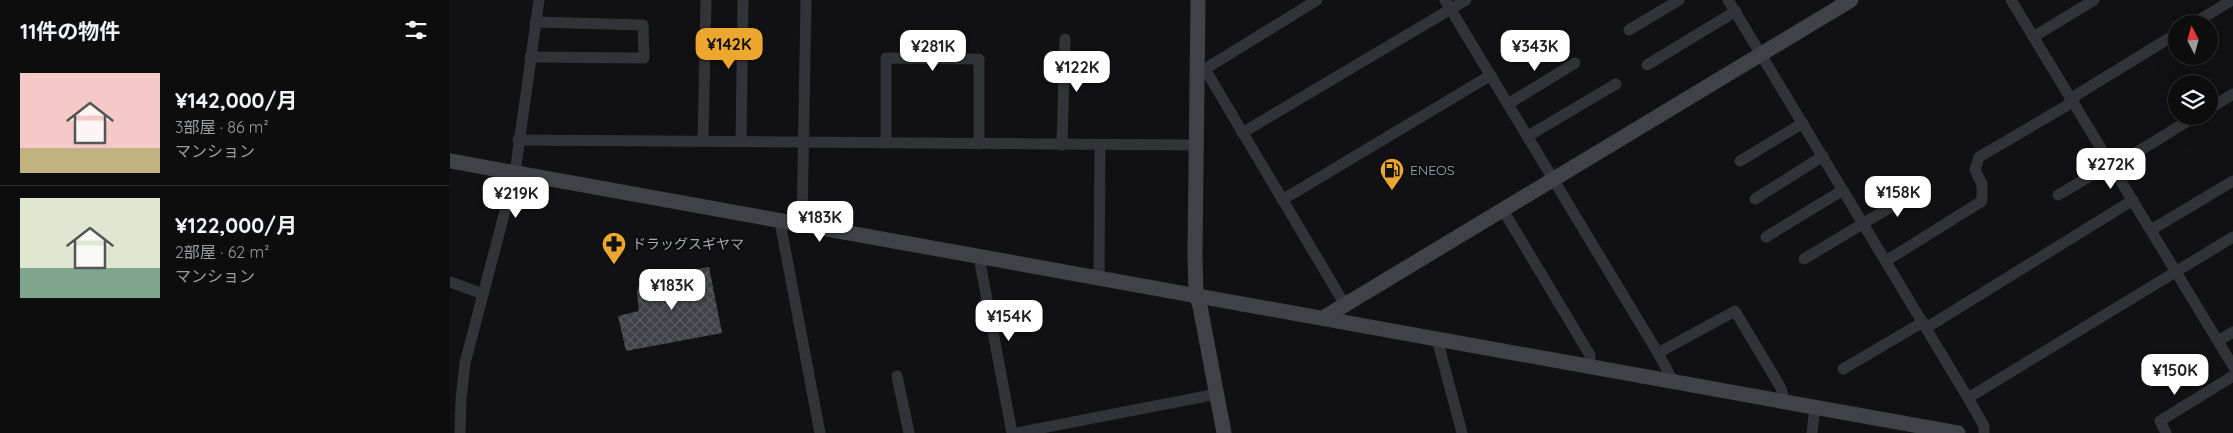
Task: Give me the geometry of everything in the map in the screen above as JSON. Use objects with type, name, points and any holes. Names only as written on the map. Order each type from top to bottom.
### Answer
[{"type":"street","points":[[460,433],[465,363],[514,173],[539,0]]},
{"type":"street","points":[[703,141],[706,0]]},
{"type":"street","points":[[741,141],[743,0]]},
{"type":"street","points":[[802,225],[806,0]]},
{"type":"street","points":[[1198,0],[1201,68],[1197,146],[1196,295],[1200,306],[1224,433]]},
{"type":"street","points":[[1201,68],[1317,0]]},
{"type":"street","points":[[1242,134],[1448,5],[1466,0]]},
{"type":"street","points":[[1629,30],[1680,0]]},
{"type":"street","points":[[1728,0],[1968,398],[1984,426],[1984,433]]},
{"type":"street","points":[[1323,318],[1761,53],[1834,4],[1851,0]]},
{"type":"street","points":[[2011,0],[2233,366]]},
{"type":"street","points":[[2033,37],[2094,0]]},
{"type":"street","points":[[2208,15],[2232,0]]},
{"type":"street","points":[[1448,5],[1554,179],[1673,381]]},
{"type":"street","points":[[1647,65],[1736,11]]},
{"type":"street","points":[[530,57],[644,58],[644,25],[535,22]]},
{"type":"street","points":[[1062,146],[1065,39]]},
{"type":"street","points":[[1886,261],[1982,201],[1982,184],[1975,170],[1979,158],[2066,106],[2078,94],[2168,39]]},
{"type":"street","points":[[886,143],[886,58],[914,58],[979,60],[979,144]]},
{"type":"street","points":[[1508,104],[1575,63]]},
{"type":"street","points":[[1201,68],[1345,305]]},
{"type":"street","points":[[1282,200],[1491,75]]},
{"type":"street","points":[[1528,136],[1616,84]]},
{"type":"street","points":[[2218,103],[2233,94]]},
{"type":"street","points":[[1740,161],[1803,123]]},
{"type":"street","points":[[2058,195],[2181,125]]},
{"type":"street","points":[[518,140],[804,141],[1062,146],[1197,146]]},
{"type":"street","points":[[1099,278],[1100,146]]},
{"type":"street","points":[[1755,199],[1823,156]]},
{"type":"street","points":[[450,161],[1958,433]]},
{"type":"street","points":[[2151,230],[2233,182]]},
{"type":"street","points":[[1766,237],[1843,190]]},
{"type":"street","points":[[1804,259],[1919,190]]},
{"type":"street","points":[[1843,369],[1924,325],[2133,200]]},
{"type":"street","points":[[1503,210],[1590,355],[1589,366]]},
{"type":"street","points":[[780,222],[820,433]]},
{"type":"street","points":[[1968,398],[2233,237]]},
{"type":"street","points":[[980,257],[1012,433]]},
{"type":"street","points":[[450,282],[483,294]]},
{"type":"street","points":[[1658,353],[1735,311],[1781,388],[1784,401]]},
{"type":"street","points":[[2218,341],[2233,332]]},
{"type":"street","points":[[1438,339],[1462,433]]},
{"type":"street","points":[[897,376],[909,433]]},
{"type":"street","points":[[2166,433],[2160,421],[2233,376]]},
{"type":"street","points":[[1016,433],[1217,394]]},
{"type":"street","points":[[1812,433],[1815,407]]},
{"type":"building","points":[[709,267],[722,333],[626,351],[618,316],[639,311],[638,287],[651,285],[650,278]]},
{"type":"place","name":"ENEOS","points":[[1392,191]]},
{"type":"place","name":"ドラッグスギヤマ","points":[[614,265]]}]
